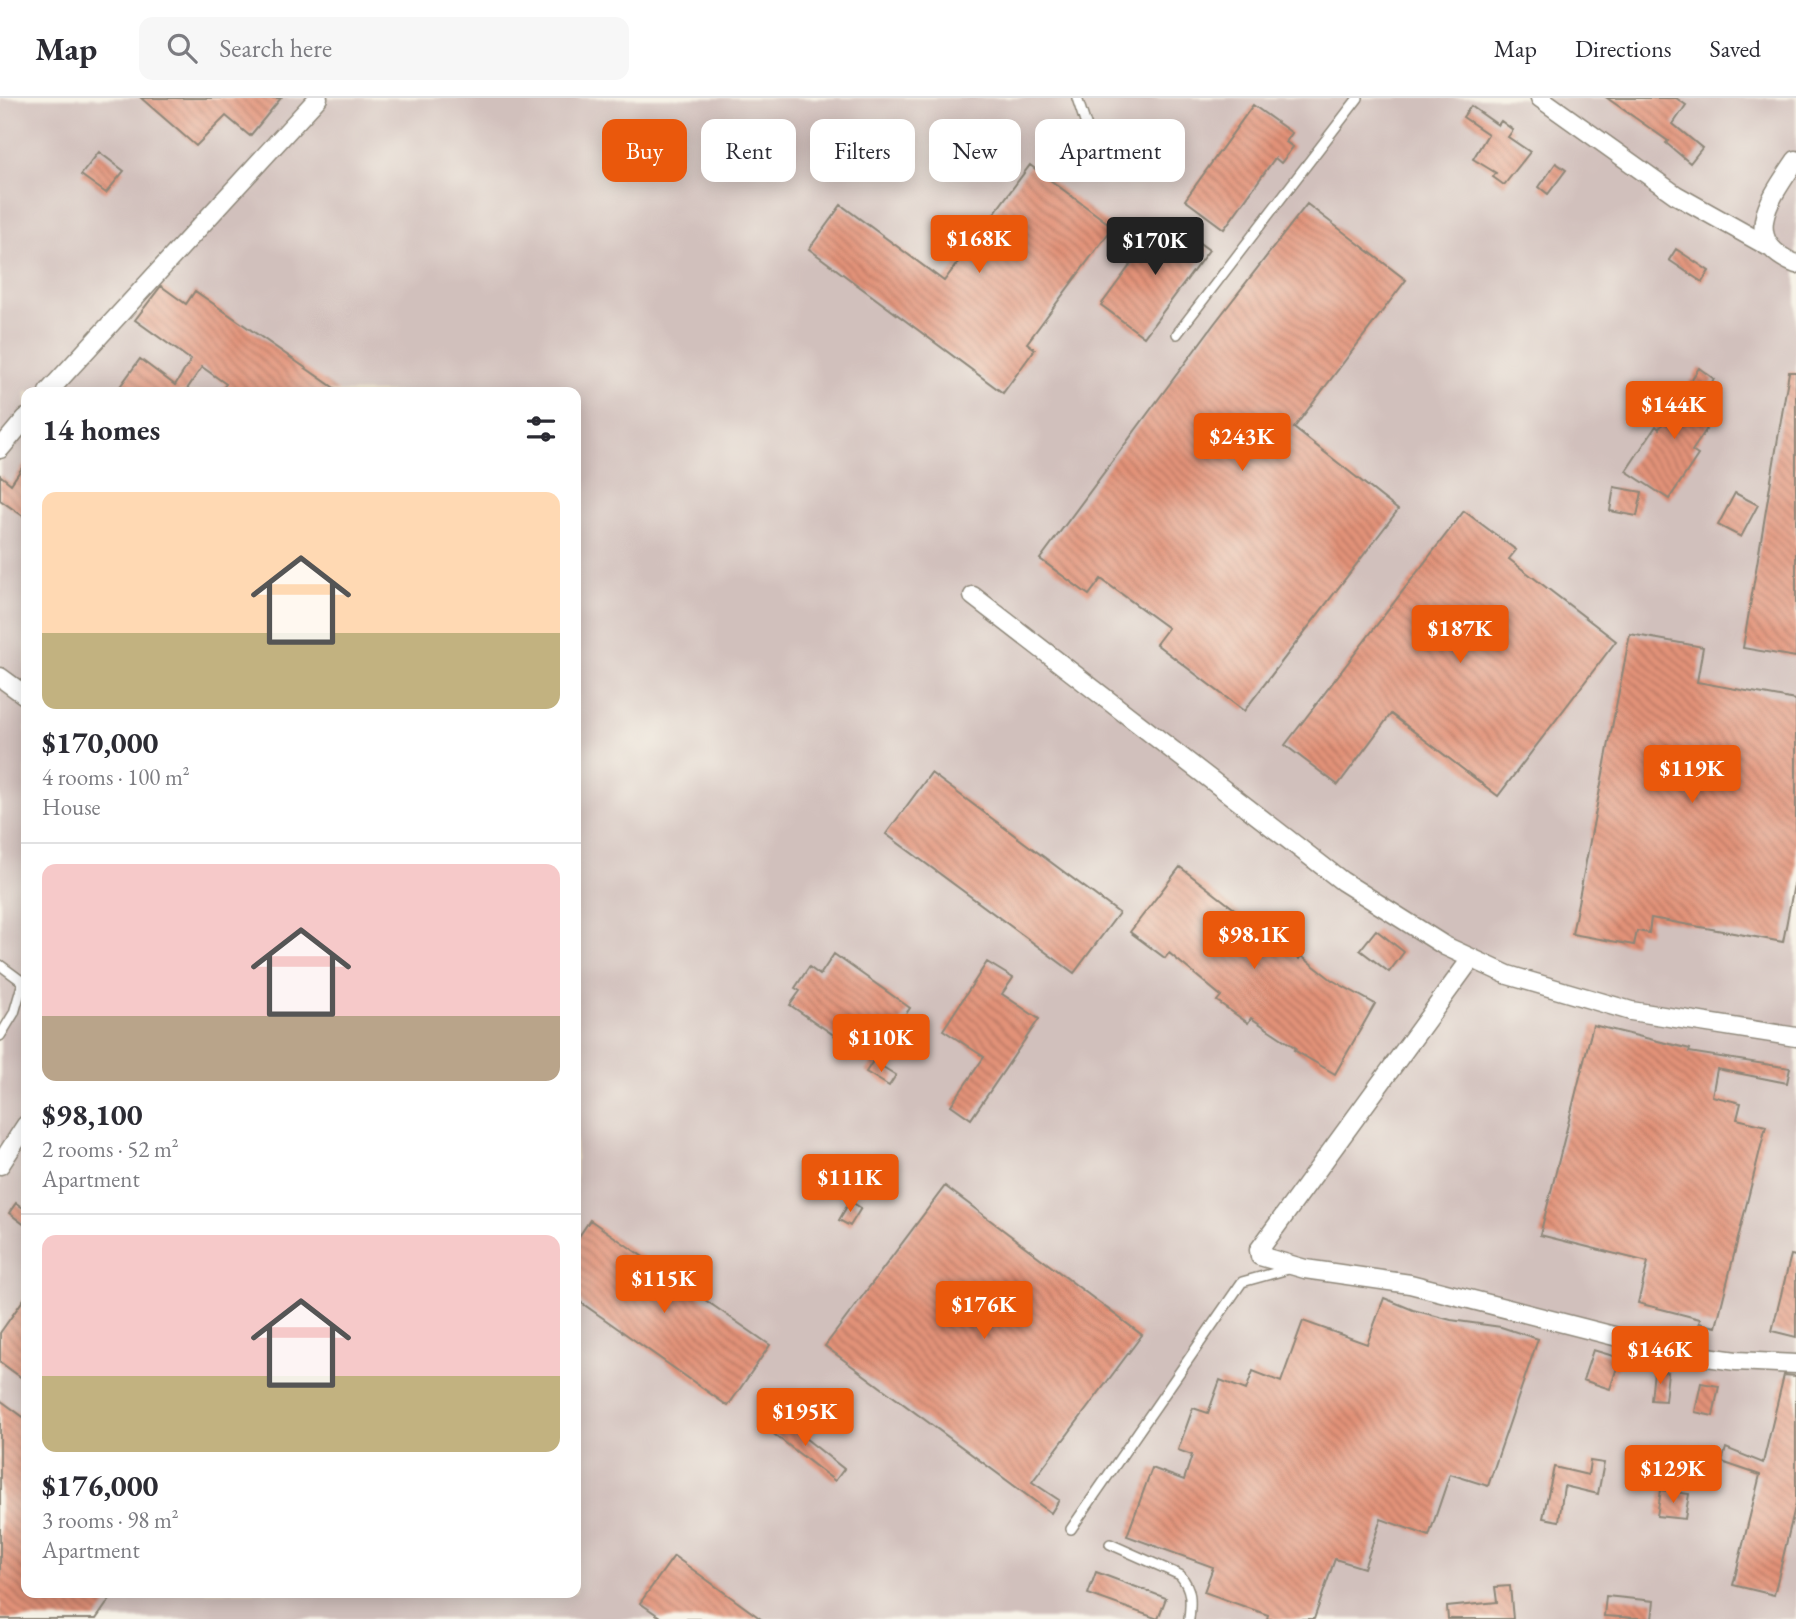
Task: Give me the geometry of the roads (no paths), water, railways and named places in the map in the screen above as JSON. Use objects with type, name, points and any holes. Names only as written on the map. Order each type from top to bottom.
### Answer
[{"type":"street","points":[[53,387],[318,98]]},
{"type":"street","points":[[1540,98],[1676,195],[1762,240],[1796,264]]},
{"type":"street","points":[[1762,240],[1764,218],[1777,189],[1796,160]]},
{"type":"street","points":[[0,449],[21,424]]},
{"type":"street","points":[[973,596],[1342,881],[1445,946],[1508,975],[1631,1011],[1796,1037]]},
{"type":"street","points":[[0,677],[21,692]]},
{"type":"street","points":[[1471,958],[1259,1250],[1264,1259],[1297,1267],[1410,1284],[1685,1354],[1736,1362],[1796,1364]]},
{"type":"street","points":[[0,1165],[21,1133]]},
{"type":"lane","points":[[1077,98],[1084,119]]},
{"type":"lane","points":[[1177,334],[1358,98]]},
{"type":"lane","points":[[0,965],[21,981]]},
{"type":"lane","points":[[0,1036],[14,1013],[21,989]]},
{"type":"lane","points":[[1071,1529],[1242,1282],[1297,1267]]},
{"type":"lane","points":[[1110,1544],[1180,1575],[1188,1584],[1191,1597],[1189,1619]]}]
